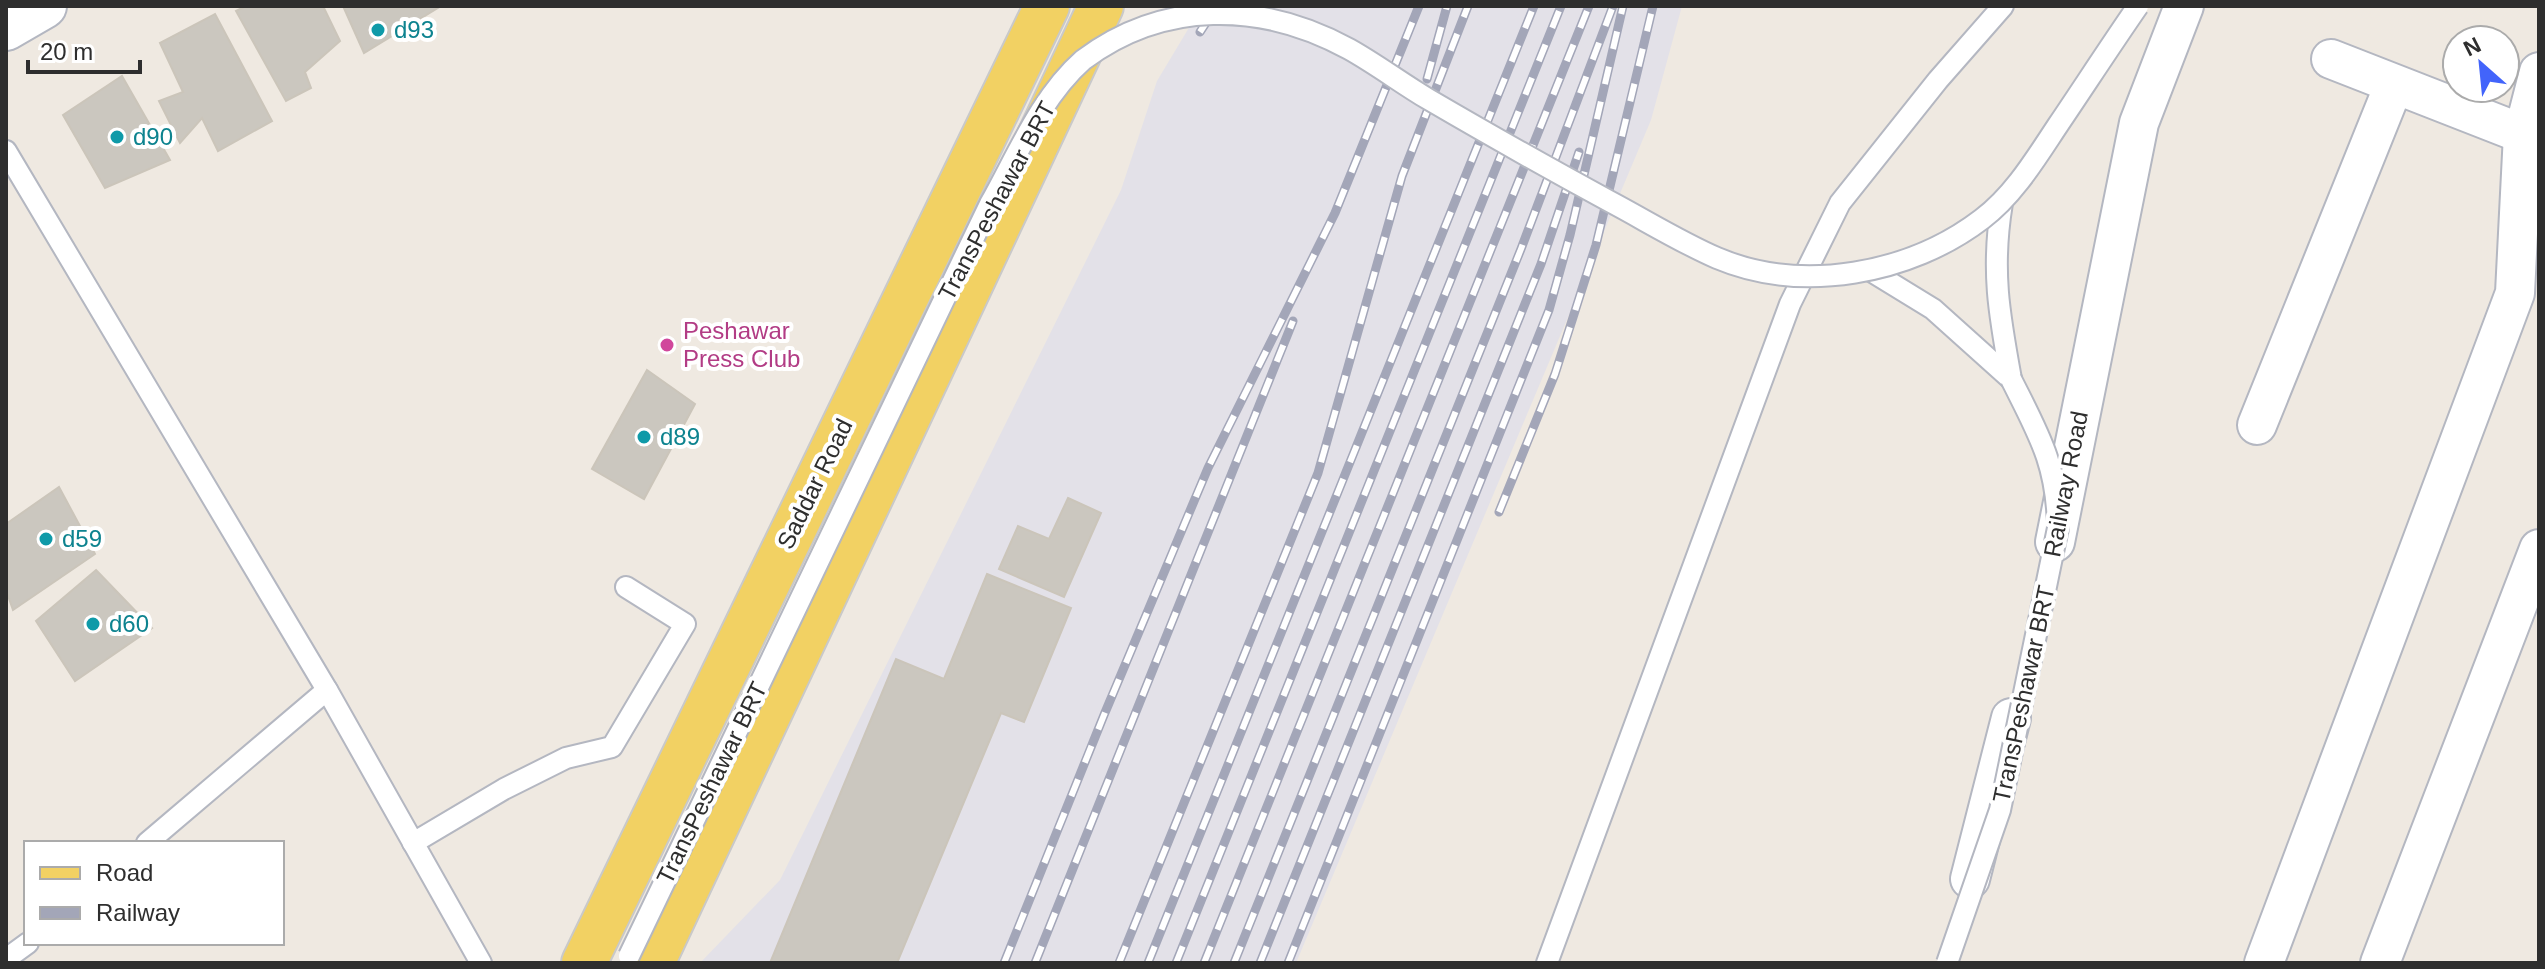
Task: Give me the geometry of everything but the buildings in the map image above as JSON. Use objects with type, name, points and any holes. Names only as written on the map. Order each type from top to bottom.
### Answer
[{"type":"main road","points":[[6,28],[44,6]]},
{"type":"main road","name":"Saddar Road","points":[[584,963],[1047,6]]},
{"type":"main road","points":[[633,961],[1101,6]]},
{"type":"street","name":"Railway Road","points":[[1948,963],[2051,561],[2139,123],[2184,6]]},
{"type":"street","points":[[2331,59],[2523,134]]},
{"type":"street","points":[[2264,963],[2527,298],[2523,134],[2539,72]]},
{"type":"street","points":[[2257,425],[2394,85]]},
{"type":"street","points":[[2380,963],[2539,549]]},
{"type":"lane","points":[[1547,963],[1790,304],[1847,193],[1938,80],[2003,6]]},
{"type":"lane","name":"TransPeshawar BRT","points":[[633,961],[990,204],[1059,85],[1083,59],[1111,39],[1177,11],[1210,8],[1264,13],[1348,48],[1427,98],[1716,258],[1748,269],[1786,275],[1824,275],[1871,271],[1909,259],[1981,220],[2002,203],[2031,166],[2138,6]]},
{"type":"lane","points":[[6,151],[327,690],[481,963]]},
{"type":"lane","name":"TransPeshawar BRT","points":[[1948,963],[2000,810],[2058,528],[2058,494],[2053,468],[2011,379],[1997,298],[1995,242],[2002,203]]},
{"type":"lane","name":"TransPeshawar BRT","points":[[1871,271],[1933,309],[2011,379]]},
{"type":"lane","points":[[413,843],[504,789],[566,758],[612,747],[685,624],[626,587]]},
{"type":"lane","points":[[149,841],[327,690]]},
{"type":"lane","points":[[6,959],[25,945]]},
{"type":"shaded area","points":[[1202,6],[1682,6],[1651,120],[1296,963],[700,963],[780,880],[1121,190],[1157,81]]},
{"type":"railway","points":[[1200,32],[1217,6]]},
{"type":"railway","points":[[1004,963],[1208,468],[1335,213],[1419,6]]},
{"type":"railway","points":[[1427,79],[1447,6]]},
{"type":"railway","points":[[1119,963],[1318,473],[1402,176],[1468,6]]},
{"type":"railway","points":[[1148,963],[1534,6]]},
{"type":"railway","points":[[1176,963],[1561,6]]},
{"type":"railway","points":[[1204,963],[1589,6]]},
{"type":"railway","points":[[1234,963],[1521,249],[1613,6]]},
{"type":"railway","points":[[1288,963],[1549,310],[1570,235],[1623,6]]},
{"type":"railway","points":[[1499,512],[1555,374],[1596,245],[1653,6]]},
{"type":"railway","points":[[1260,963],[1541,264],[1579,152]]},
{"type":"railway","points":[[1035,963],[1293,321]]},
{"type":"place","name":"d93","points":[[378,30]]},
{"type":"place","name":"d90","points":[[117,137]]},
{"type":"place","name":"Peshawar Press Club","points":[[667,345]]},
{"type":"place","name":"d89","points":[[644,437]]},
{"type":"place","name":"d59","points":[[46,539]]},
{"type":"place","name":"d60","points":[[93,624]]}]
